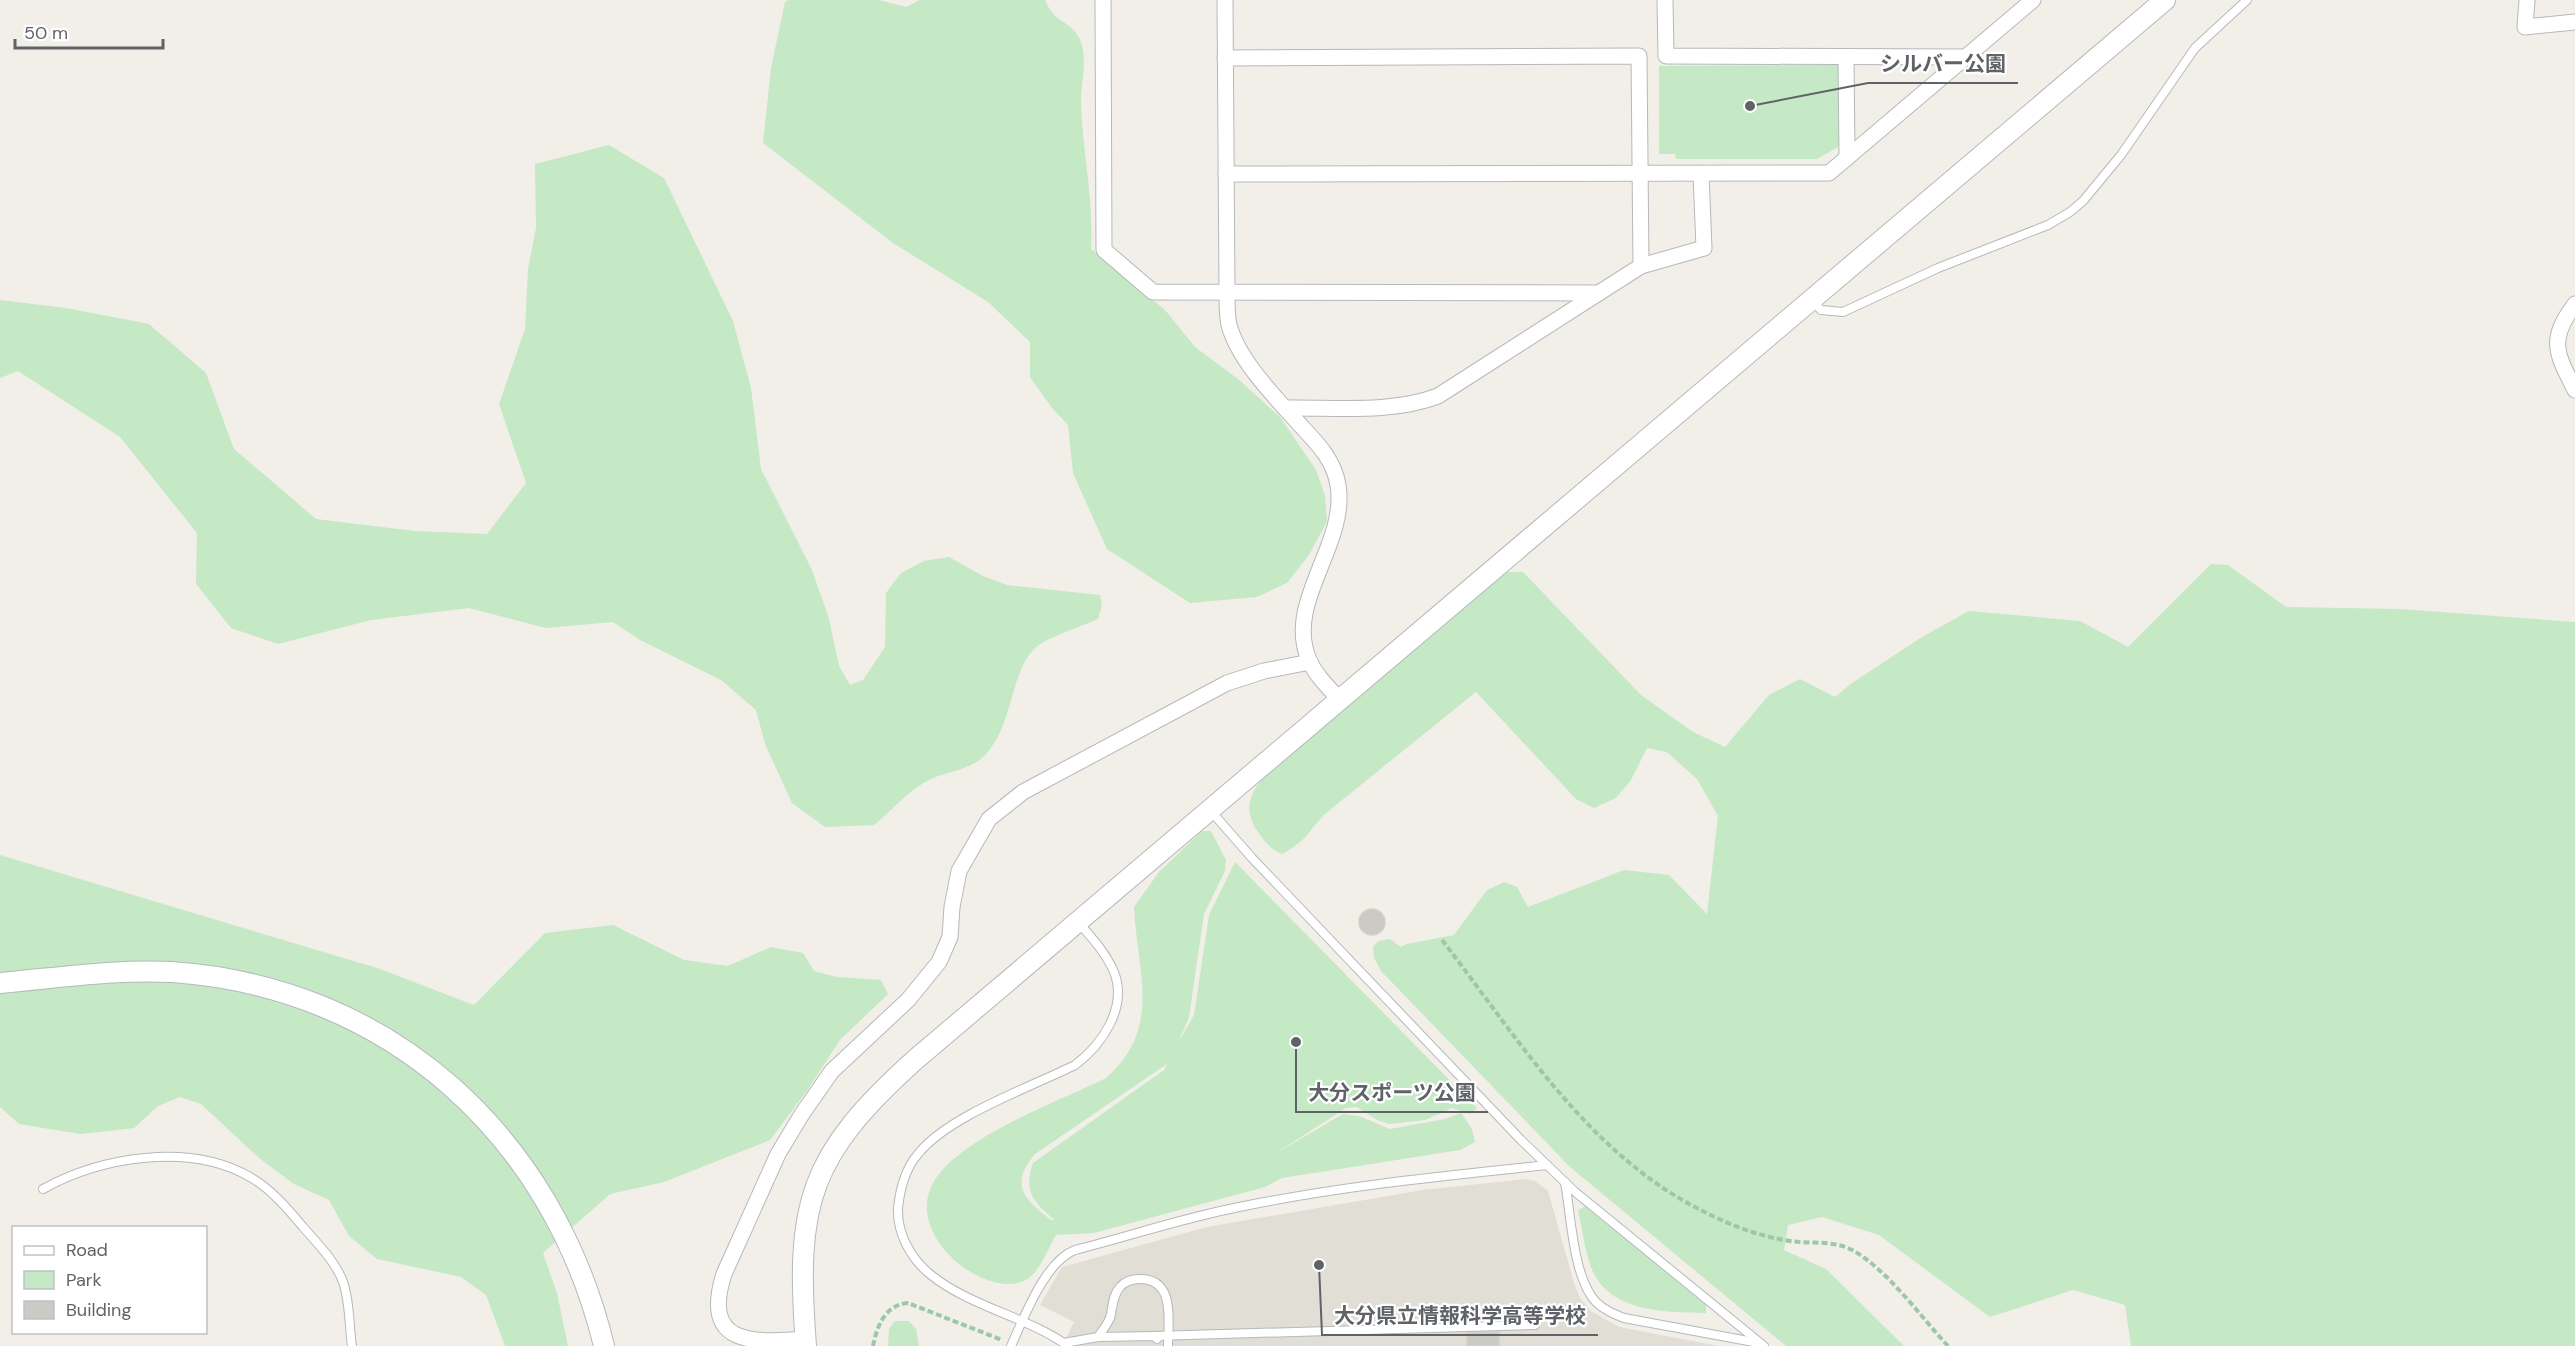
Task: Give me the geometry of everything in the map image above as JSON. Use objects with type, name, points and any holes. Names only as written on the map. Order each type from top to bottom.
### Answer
[{"type":"street","points":[[1103,0],[1104,250],[1153,291],[1227,294],[1599,293]]},
{"type":"street","points":[[1225,0],[1229,325],[1237,345],[1266,386],[1326,453],[1338,485],[1339,508],[1336,527],[1310,598],[1304,623],[1304,642],[1310,662],[1340,700]]},
{"type":"street","points":[[1665,0],[1666,56],[1966,57]]},
{"type":"street","points":[[1226,174],[1829,173],[2033,0]]},
{"type":"street","points":[[1310,662],[1264,670],[1227,683],[1023,792],[989,819],[959,871],[952,907],[950,937],[939,962],[908,1000],[832,1071],[778,1154],[719,1290],[719,1310],[730,1333],[737,1338],[756,1343],[806,1343],[802,1288],[804,1231],[821,1170],[841,1136],[902,1072],[2165,0]]},
{"type":"street","points":[[2527,0],[2525,27],[2575,22]]},
{"type":"street","points":[[1225,58],[1639,57],[1641,266]]},
{"type":"street","points":[[1846,57],[1847,158]]},
{"type":"street","points":[[1285,408],[1396,406],[1422,402],[1438,396],[1641,266],[1704,248],[1701,174]]},
{"type":"street","points":[[2575,304],[2562,321],[2556,350],[2575,390]]},
{"type":"street","points":[[0,983],[137,972],[209,976],[284,993],[374,1029],[460,1095],[499,1134],[547,1202],[584,1282],[604,1346]]},
{"type":"street","points":[[584,1282],[594,1346]]},
{"type":"lane","points":[[1812,300],[1821,310],[1843,312],[1938,268],[2048,225],[2070,212],[2084,201],[2121,155],[2195,48],[2247,0]]},
{"type":"lane","points":[[1210,810],[1317,928],[1547,1165],[1763,1345]]},
{"type":"lane","points":[[1078,922],[1105,955],[1117,982],[1118,999],[1104,1035],[1086,1057],[1075,1065],[988,1107],[934,1137],[919,1151],[904,1177],[898,1207],[902,1235],[921,1266],[946,1285],[1066,1344],[1098,1338],[1535,1325]]},
{"type":"lane","points":[[43,1189],[61,1179],[101,1166],[147,1158],[207,1160],[250,1177],[287,1208],[324,1250],[343,1282],[352,1346]]},
{"type":"lane","points":[[1012,1345],[1056,1264],[1061,1257],[1075,1250],[1219,1211],[1304,1194],[1365,1184],[1547,1165]]},
{"type":"lane","points":[[1565,1182],[1581,1275],[1587,1289],[1601,1306],[1632,1320],[1763,1345]]},
{"type":"lane","points":[[1098,1338],[1109,1320],[1120,1287],[1126,1282],[1143,1279],[1160,1286],[1165,1294],[1168,1306],[1167,1346]]},
{"type":"lane","points":[[1154,1336],[1167,1346]]},
{"type":"path","points":[[1442,940],[1571,1106],[1599,1136],[1632,1165],[1677,1197],[1733,1226],[1782,1240],[1834,1244],[1852,1249],[1884,1276],[1948,1346]]},
{"type":"path","points":[[873,1346],[877,1329],[884,1316],[898,1305],[908,1303],[1012,1345]]},
{"type":"shaded area","points":[[1527,1179],[1535,1181],[1548,1191],[1574,1283],[1580,1298],[1591,1311],[1619,1327],[1719,1346],[1062,1346],[1074,1322],[1040,1305],[1062,1267],[1207,1227],[1423,1190]]},
{"type":"green space","points":[[789,0],[879,0],[906,7],[920,0],[1045,0],[1056,17],[1072,28],[1080,40],[1084,57],[1081,101],[1091,212],[1091,249],[1165,310],[1195,347],[1238,379],[1280,417],[1316,470],[1325,496],[1327,521],[1309,555],[1287,583],[1257,597],[1190,603],[1107,549],[1073,473],[1068,425],[1052,408],[1030,377],[1030,342],[988,302],[893,243],[763,143],[771,68],[785,2]]},
{"type":"green space","points":[[1840,65],[1840,146],[1817,159],[1676,159],[1675,154],[1659,154],[1659,66]]},
{"type":"green space","points":[[609,145],[664,178],[733,321],[751,388],[761,469],[812,570],[829,619],[839,666],[850,685],[863,680],[885,647],[886,593],[901,573],[924,561],[949,557],[983,576],[1007,585],[1100,595],[1102,605],[1098,619],[1040,644],[1027,659],[1020,671],[1001,729],[985,755],[973,764],[938,776],[923,784],[908,794],[874,825],[825,827],[792,803],[765,744],[756,710],[721,680],[640,640],[613,622],[546,628],[469,608],[371,620],[278,644],[231,628],[196,584],[197,533],[120,437],[18,371],[0,378],[0,300],[66,308],[149,324],[206,373],[234,449],[316,519],[415,531],[487,534],[526,483],[499,404],[525,329],[528,269],[536,228],[535,164]]},
{"type":"green space","points":[[2211,564],[2228,565],[2286,607],[2400,609],[2575,622],[2575,1346],[2131,1346],[2125,1305],[2073,1290],[1990,1317],[1879,1235],[1822,1217],[1788,1225],[1784,1250],[1826,1269],[1904,1346],[1786,1346],[1570,1167],[1381,971],[1374,958],[1373,947],[1378,941],[1390,939],[1401,947],[1454,935],[1487,890],[1504,882],[1517,887],[1528,907],[1624,870],[1669,875],[1707,914],[1718,816],[1697,779],[1667,752],[1647,748],[1631,780],[1616,798],[1594,808],[1576,799],[1476,692],[1326,813],[1291,849],[1282,854],[1271,847],[1252,822],[1250,804],[1252,796],[1261,780],[1274,765],[1504,572],[1523,572],[1641,695],[1693,732],[1725,747],[1769,695],[1800,679],[1835,697],[1852,683],[1922,637],[1969,611],[2080,621],[2128,647]]},
{"type":"green space","points":[[1202,831],[1211,831],[1226,860],[1225,871],[1204,914],[1189,1017],[1178,1043],[1194,1015],[1209,915],[1235,862],[1477,1108],[1470,1114],[1452,1108],[1425,1120],[1390,1124],[1377,1120],[1357,1107],[1346,1108],[1273,1155],[1343,1114],[1359,1116],[1390,1129],[1445,1119],[1461,1113],[1472,1129],[1475,1142],[1460,1150],[1282,1178],[1265,1187],[1094,1233],[1056,1235],[1040,1266],[1026,1280],[1008,1284],[988,1280],[968,1270],[950,1255],[935,1237],[928,1216],[928,1194],[940,1173],[973,1144],[1017,1119],[1106,1078],[1124,1059],[1135,1039],[1141,1019],[1141,976],[1134,907],[1159,872]],"holes":[[[1167,1064],[1164,1070],[1033,1163],[1029,1181],[1032,1196],[1041,1208],[1055,1220],[1051,1220],[1033,1205],[1023,1191],[1022,1183],[1027,1165],[1035,1154]]]},
{"type":"green space","points":[[0,855],[377,968],[474,1005],[545,933],[613,925],[684,960],[728,966],[771,947],[803,953],[814,971],[837,977],[881,980],[888,994],[840,1040],[806,1092],[770,1140],[664,1182],[610,1194],[543,1253],[557,1293],[568,1346],[505,1346],[486,1295],[461,1277],[377,1259],[349,1236],[329,1200],[294,1184],[259,1158],[201,1104],[180,1097],[158,1106],[134,1128],[80,1134],[19,1124],[0,1107]]},
{"type":"green space","points":[[1585,1206],[1706,1305],[1706,1313],[1643,1308],[1628,1303],[1603,1287],[1594,1274],[1586,1251],[1578,1211]]},
{"type":"green space","points":[[895,1321],[909,1321],[916,1329],[919,1346],[888,1346],[889,1329]]},
{"type":"building","points":[[1372,909],[1382,912],[1385,922],[1382,932],[1372,935],[1362,932],[1359,922],[1362,912]]},
{"type":"building","points":[[1499,1332],[1499,1346],[1467,1346],[1467,1333]]},
{"type":"place","name":"シルバー公園","points":[[1750,106]]},
{"type":"place","name":"大分スポーツ公園","points":[[1296,1042]]},
{"type":"place","name":"大分県立情報科学高等学校","points":[[1319,1265]]}]
